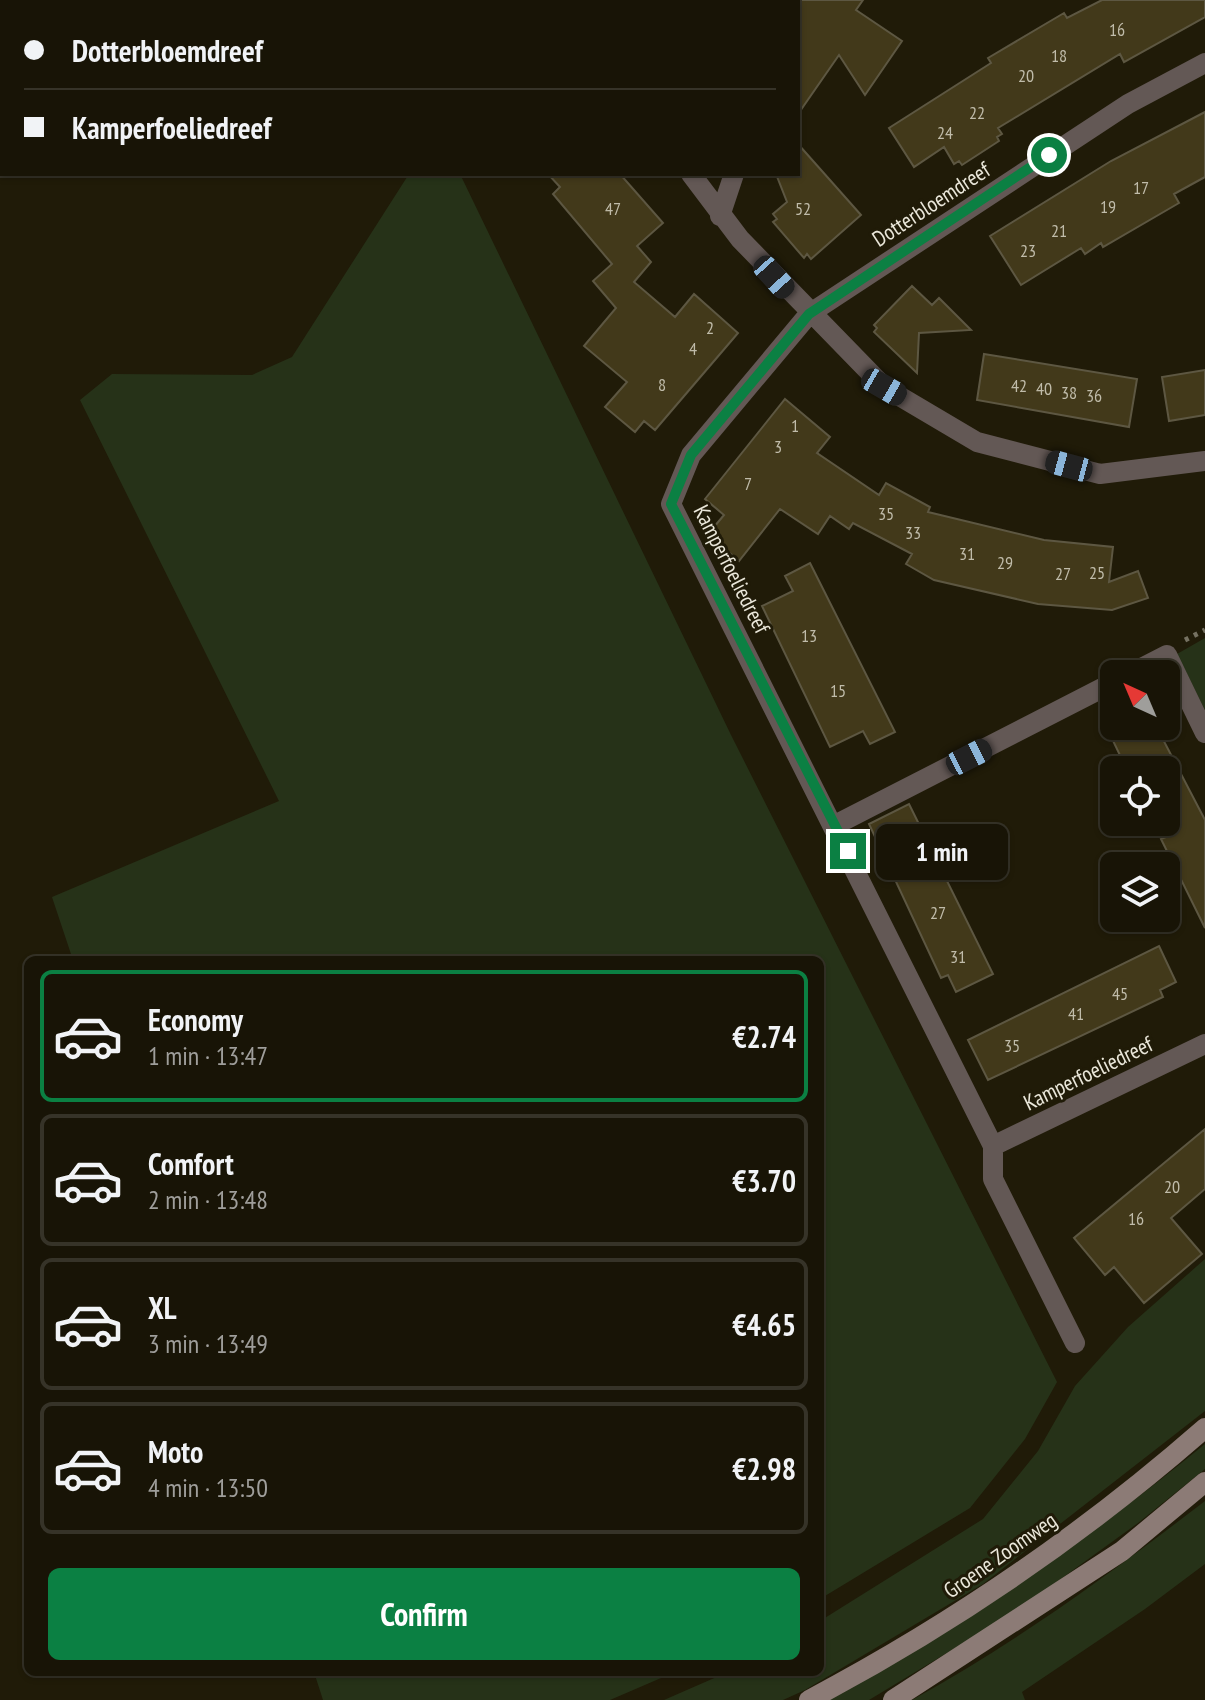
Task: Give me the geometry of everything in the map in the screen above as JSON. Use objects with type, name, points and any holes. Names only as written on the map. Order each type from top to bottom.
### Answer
[{"type":"main road","name":"Groene Zoomweg","points":[[809,1700],[989,1597],[1144,1482],[1205,1428]]},
{"type":"main road","points":[[893,1700],[1122,1551],[1205,1482]]},
{"type":"street","name":"Dotterbloemdreef","points":[[809,314],[1128,104],[1205,63]]},
{"type":"street","points":[[692,176],[720,216],[809,314],[884,387],[977,442],[1100,474],[1205,461]]},
{"type":"street","points":[[720,216],[733,176]]},
{"type":"street","name":"Kamperfoeliedreef","points":[[809,314],[691,455],[671,504],[835,825],[993,1146],[993,1179],[1075,1343]]},
{"type":"street","points":[[1180,682],[1205,733]]},
{"type":"street","points":[[835,825],[1100,689]]},
{"type":"street","name":"Kamperfoeliedreef","points":[[993,1146],[1205,1044]]},
{"type":"green space","points":[[408,176],[461,176],[731,735],[1057,1382],[1025,1439],[970,1508],[824,1597],[824,956],[72,956],[52,897],[279,801],[80,400],[112,374],[252,375],[292,357]]},
{"type":"green space","points":[[1205,638],[1205,710],[1180,660],[1177,654]]},
{"type":"green space","points":[[1205,1259],[1205,1411],[983,1584],[805,1690],[783,1700],[664,1700],[719,1676],[824,1676],[824,1618],[983,1519],[1038,1451],[1075,1386],[1128,1327]]},
{"type":"green space","points":[[1205,1444],[1205,1469],[1138,1523],[1018,1610],[869,1700],[828,1700],[927,1643],[1022,1581]]},
{"type":"green space","points":[[1205,1501],[1205,1564],[1145,1609],[1022,1692],[1025,1700],[912,1700],[1062,1606]]},
{"type":"green space","points":[[315,1676],[666,1676],[610,1700],[323,1700]]},
{"type":"building","points":[[800,0],[863,0],[856,10],[902,41],[865,95],[839,55],[800,111]]},
{"type":"building","points":[[1102,0],[1205,0],[1205,17],[1124,62],[1120,54],[998,128],[1002,134],[997,137],[999,141],[962,165],[959,161],[954,164],[944,147],[914,167],[889,128],[991,63],[988,58],[1064,13],[1067,18]]},
{"type":"building","points":[[1205,112],[1205,177],[1174,194],[1179,203],[1103,247],[1101,243],[1085,254],[1081,248],[1021,285],[990,236],[1111,161]]},
{"type":"building","points":[[800,146],[861,215],[811,259],[807,254],[804,258],[773,222],[777,219],[773,214],[787,202],[777,176],[800,176]]},
{"type":"building","points":[[550,176],[622,176],[663,223],[637,246],[651,262],[634,282],[675,317],[694,294],[738,333],[655,430],[644,421],[635,432],[605,407],[627,382],[584,346],[616,308],[593,281],[612,264],[553,194],[560,187]]},
{"type":"building","points":[[912,286],[932,305],[939,298],[971,330],[919,333],[917,373],[874,332],[877,328],[874,325]]},
{"type":"building","points":[[984,354],[1137,379],[1129,427],[977,400]]},
{"type":"building","points":[[1205,370],[1205,415],[1169,421],[1162,377]]},
{"type":"building","points":[[785,399],[830,437],[817,453],[879,495],[886,483],[930,507],[928,512],[1044,540],[1113,547],[1109,582],[1138,571],[1148,598],[1112,610],[1038,604],[934,580],[906,564],[912,554],[853,523],[849,529],[830,516],[818,534],[780,509],[739,561],[725,549],[714,527],[724,515],[705,499]]},
{"type":"building","points":[[810,563],[895,732],[870,744],[863,731],[830,747],[762,606],[793,591],[785,576]]},
{"type":"building","points":[[1113,740],[1163,740],[1172,756],[1120,756]]},
{"type":"building","points":[[1180,772],[1205,820],[1205,928],[1180,877],[1180,852],[1167,852],[1161,839],[1180,836]]},
{"type":"building","points":[[909,804],[993,974],[956,992],[948,975],[941,978],[869,824]]},
{"type":"building","points":[[1159,946],[1176,982],[1160,990],[1163,997],[988,1080],[968,1040]]},
{"type":"building","points":[[1205,1129],[1205,1189],[1171,1218],[1202,1254],[1144,1303],[1114,1267],[1105,1275],[1074,1238]]},
{"type":"route","points":[[848,851],[671,504],[691,455],[809,314],[1049,155]]}]
